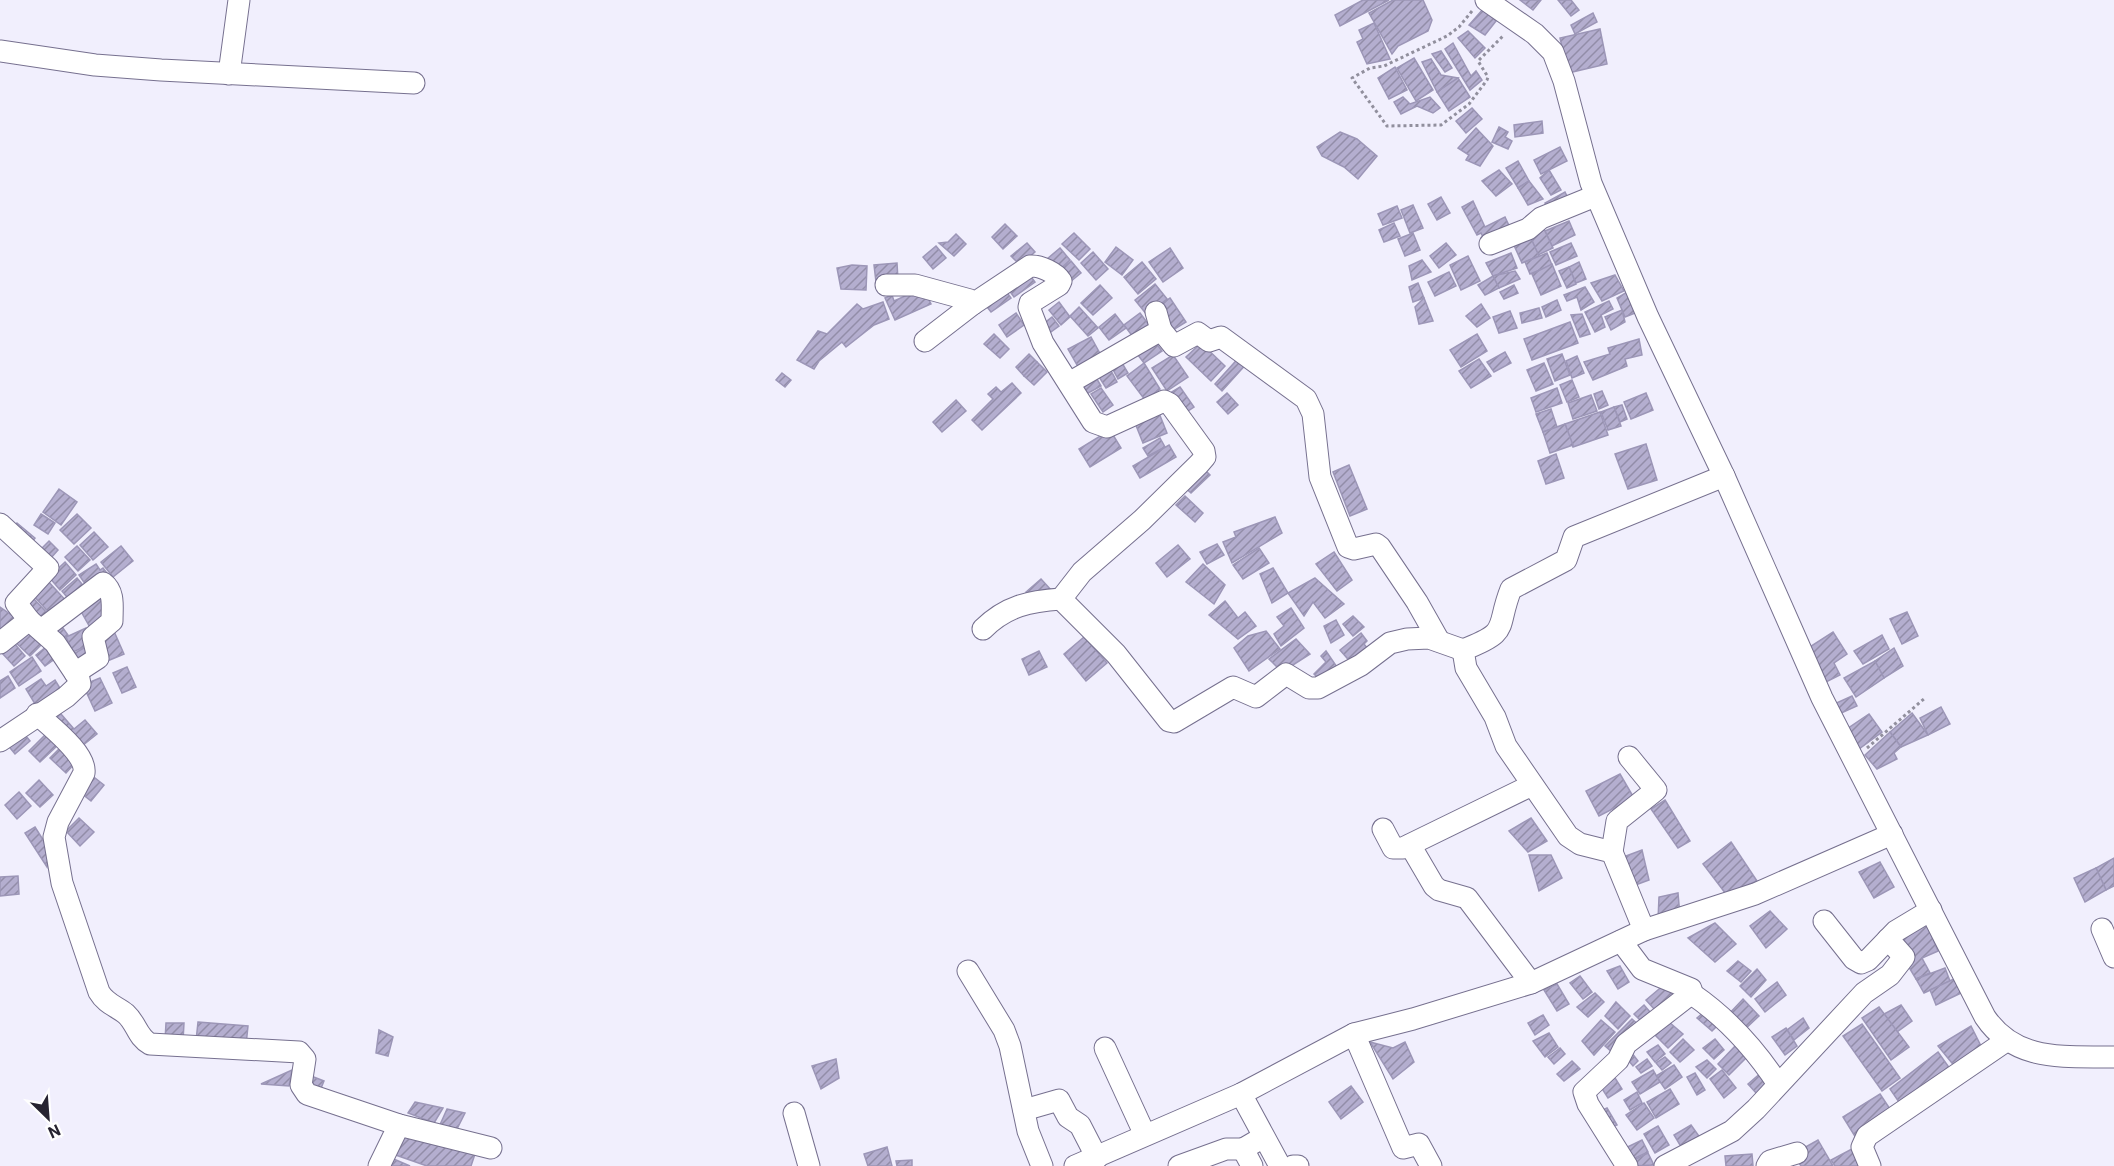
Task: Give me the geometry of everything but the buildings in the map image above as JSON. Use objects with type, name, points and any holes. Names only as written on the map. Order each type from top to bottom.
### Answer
[{"type":"street","points":[[229,74],[239,0]]},
{"type":"street","points":[[1480,4],[1518,22],[1544,41],[1561,70],[1595,196],[1648,317],[1724,476],[1822,698],[1985,1017],[1995,1032],[2006,1041],[2052,1056],[2114,1057]]},
{"type":"street","points":[[0,51],[95,65],[414,83]]},
{"type":"street","points":[[1490,244],[1528,229],[1541,218],[1595,196]]},
{"type":"street","points":[[925,341],[973,304],[1030,266],[1036,266],[1058,276],[1061,281],[1059,285],[1029,306],[1043,343],[1093,422],[1102,427],[1111,426],[1158,403],[1167,402],[1205,454],[1204,459],[1142,520],[1082,572],[1061,599],[1016,606],[993,619],[983,629]]},
{"type":"street","points":[[886,285],[915,285],[942,290],[950,297],[970,300],[973,304]]},
{"type":"street","points":[[1069,383],[1159,321],[1174,346],[1200,333],[1209,341],[1221,337],[1306,399],[1313,414],[1320,477],[1348,547],[1354,549],[1376,544],[1380,548],[1417,602],[1439,641]]},
{"type":"street","points":[[1061,599],[1116,654],[1171,722],[1233,687],[1256,697],[1286,674],[1309,688],[1318,688],[1361,665],[1390,643],[1418,637],[1439,641],[1463,650],[1494,635],[1504,621],[1511,589],[1566,560],[1574,537],[1724,476]]},
{"type":"street","points":[[0,524],[48,567],[48,570],[16,604],[55,643],[80,684],[0,741]]},
{"type":"street","points":[[0,643],[64,610],[105,584],[112,594],[112,621],[93,637],[99,657],[75,673]]},
{"type":"street","points":[[1463,650],[1466,668],[1495,717],[1506,746],[1573,841],[1612,852]]},
{"type":"street","points":[[37,714],[76,751],[84,763],[84,773],[57,822],[54,837],[62,883],[102,998],[126,1014],[137,1034],[150,1044],[302,1053],[305,1059],[301,1085],[307,1094],[399,1125],[491,1148]]},
{"type":"street","points":[[1629,757],[1656,790],[1617,821],[1612,852],[1644,930]]},
{"type":"street","points":[[1383,829],[1395,850],[1410,845],[1532,785]]},
{"type":"street","points":[[1024,1110],[1059,1100],[1068,1118],[1080,1125],[1086,1163],[1240,1094],[1354,1034],[1413,1019],[1531,983],[1644,930],[1755,894],[1892,834]]},
{"type":"street","points":[[1410,845],[1434,886],[1467,898],[1531,983]]},
{"type":"street","points":[[1824,921],[1854,959],[1861,963],[1868,960],[1896,931],[1931,910]]},
{"type":"street","points":[[2102,929],[2114,957]]},
{"type":"street","points":[[1665,1166],[1732,1131],[1756,1109],[1864,993],[1890,975],[1904,958],[1888,939]]},
{"type":"street","points":[[1621,941],[1642,969],[1691,989],[1692,994],[1722,1017],[1760,1057],[1778,1084]]},
{"type":"street","points":[[968,971],[1007,1038],[1028,1131],[1042,1166]]},
{"type":"street","points":[[1627,1166],[1588,1104],[1584,1092],[1618,1060],[1626,1044],[1692,994]]},
{"type":"street","points":[[1354,1034],[1401,1157],[1419,1144],[1431,1166]]},
{"type":"street","points":[[1870,1166],[1863,1146],[1867,1136],[2006,1041]]},
{"type":"street","points":[[1105,1048],[1145,1135]]},
{"type":"street","points":[[1240,1094],[1266,1136],[1280,1166]]},
{"type":"street","points":[[794,1113],[809,1166]]},
{"type":"street","points":[[379,1166],[399,1125]]},
{"type":"street","points":[[1179,1166],[1226,1149],[1248,1158],[1266,1136]]},
{"type":"street","points":[[1767,1166],[1770,1161],[1797,1153]]},
{"type":"street","points":[[1293,1166],[1298,1166]]},
{"type":"path","points":[[1480,4],[1459,27],[1446,36],[1384,66],[1370,68],[1352,78],[1387,126],[1436,127],[1469,104],[1488,78],[1478,61],[1518,22]]},
{"type":"path","points":[[1854,762],[1860,754],[1924,698]]}]
